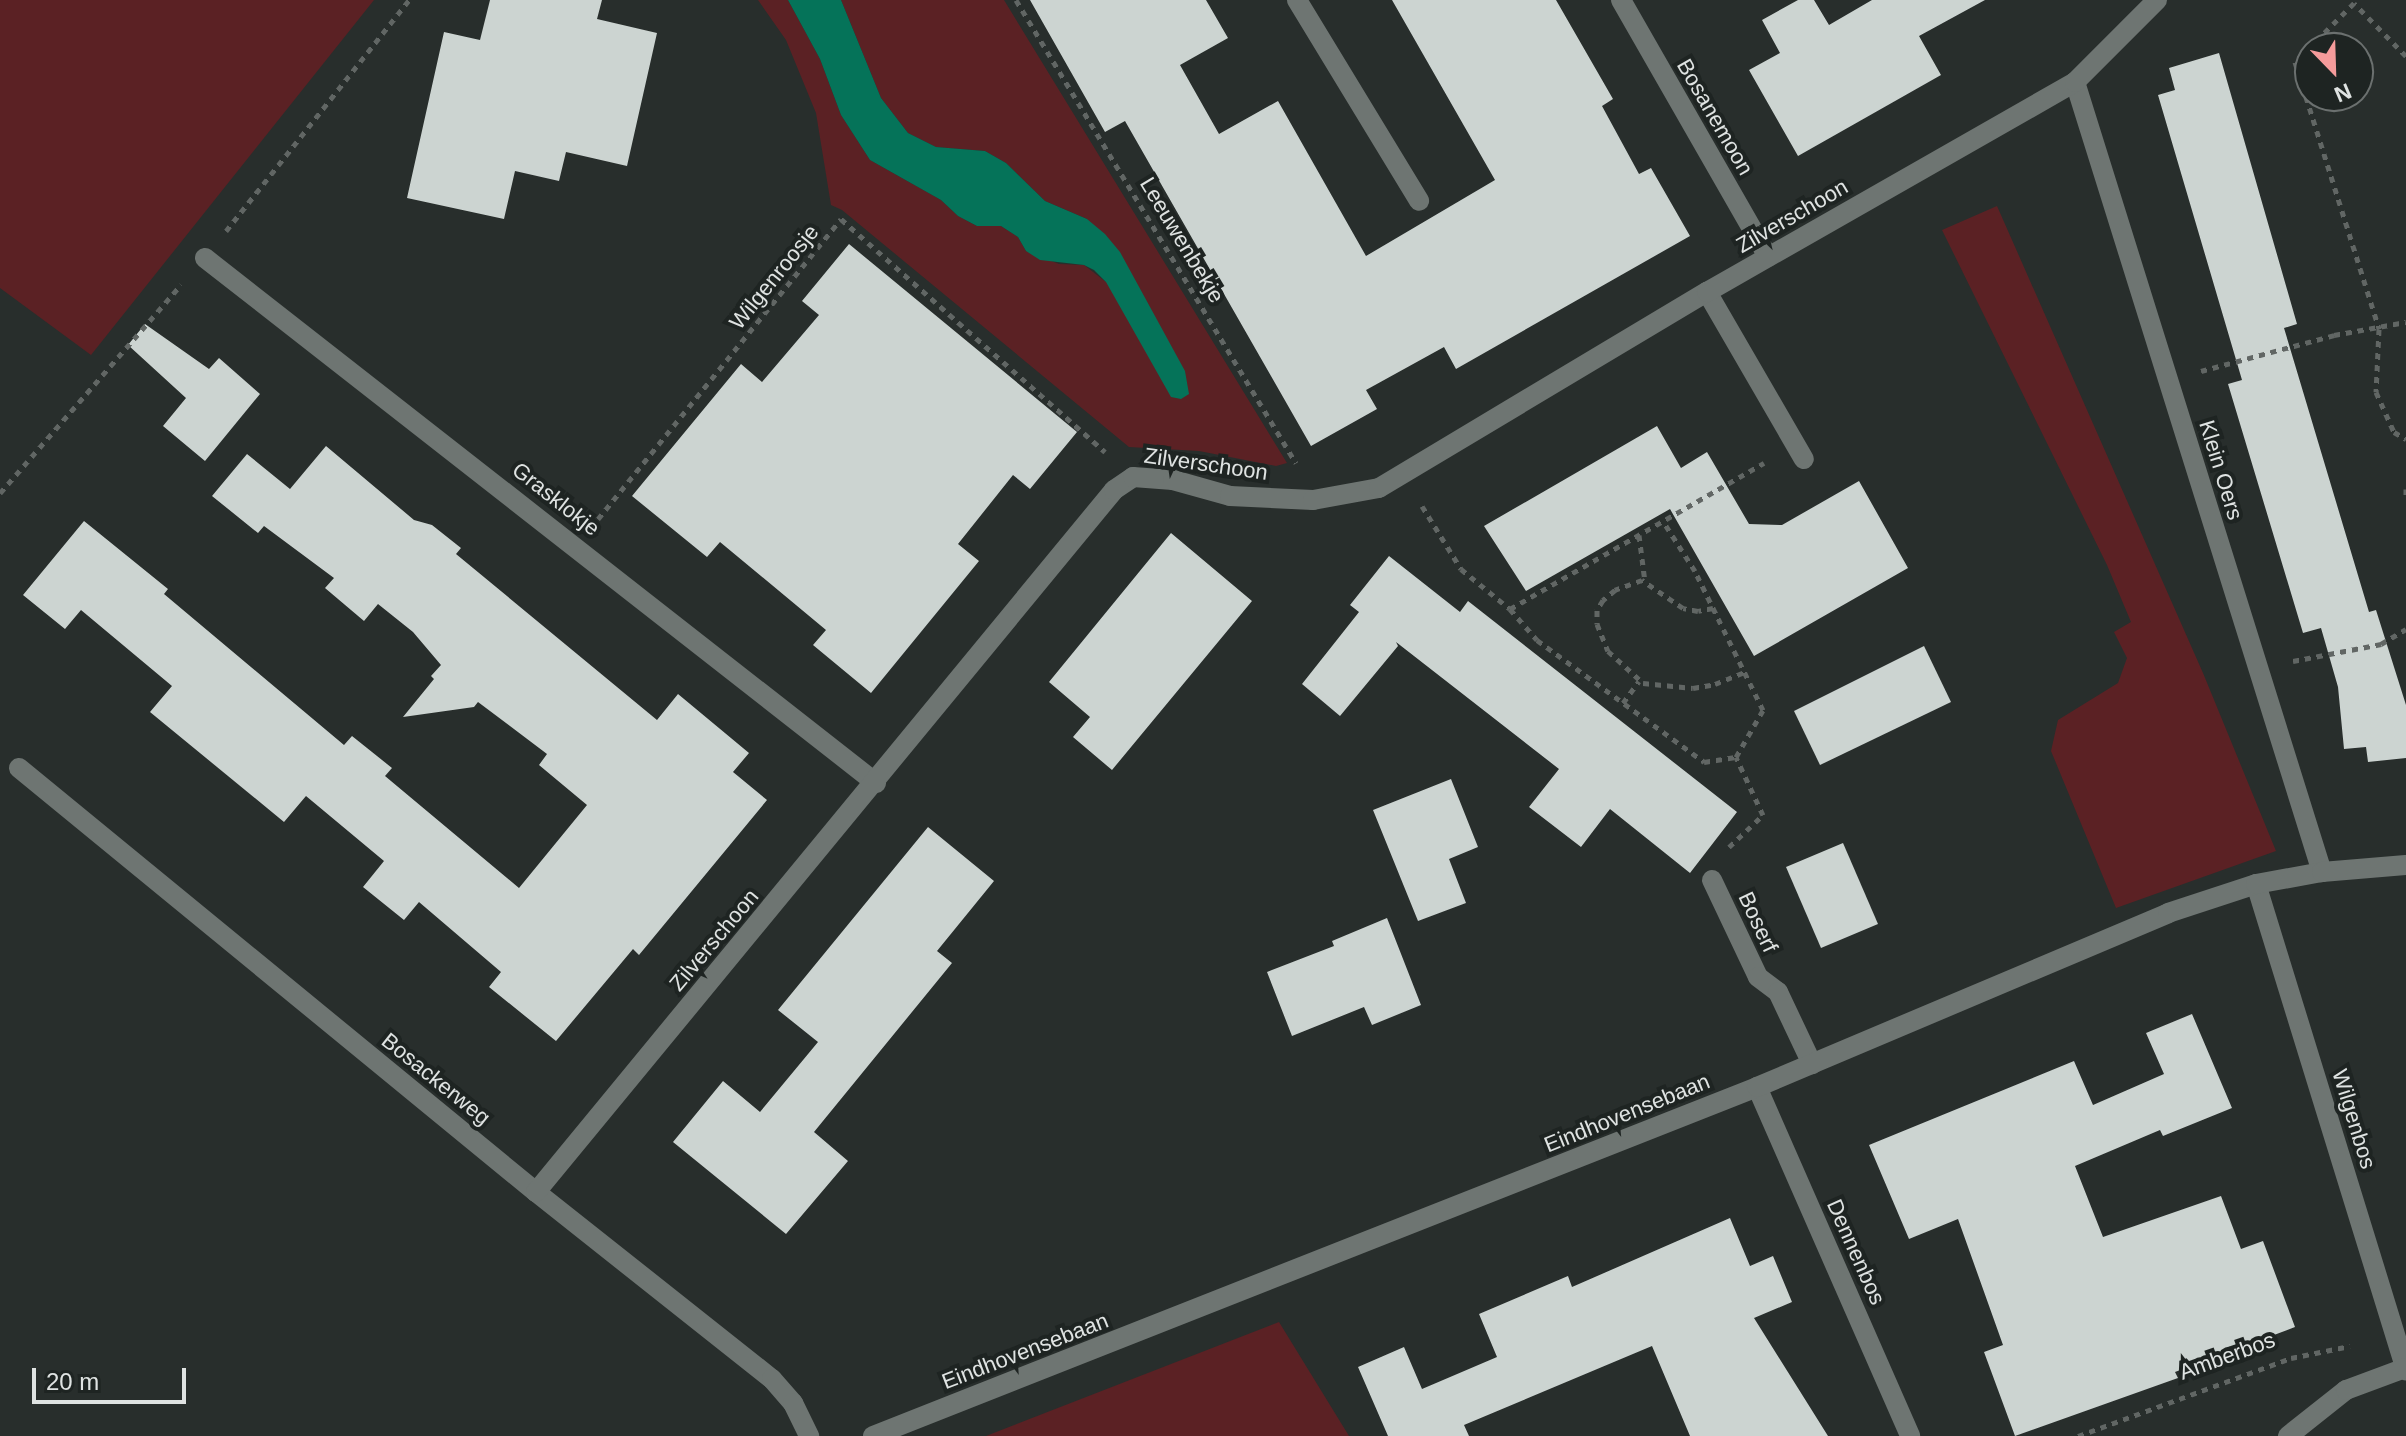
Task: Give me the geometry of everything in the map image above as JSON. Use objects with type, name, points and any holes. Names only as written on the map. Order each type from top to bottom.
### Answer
[{"type":"street","points":[[1297,0],[1419,201]]},
{"type":"street","name":"Bosanemoon","points":[[1621,0],[1768,257]]},
{"type":"street","name":"Zilverschoon","points":[[536,1192],[876,783],[1114,490],[1133,477],[1173,480],[1230,496],[1313,500],[1379,488],[1707,292],[2075,82],[2157,0]]},
{"type":"street","name":"Klein Oers","points":[[2075,82],[2322,872]]},
{"type":"street","name":"Grasklokje","points":[[205,258],[576,545],[876,783]]},
{"type":"street","points":[[1707,292],[1800,452]]},
{"type":"street","name":"Bosackerweg","points":[[19,768],[536,1192],[772,1379],[793,1403],[809,1436]]},
{"type":"street","name":"Eindhovensebaan","points":[[873,1436],[1757,1087],[2168,913],[2256,884],[2322,872],[2406,865]]},
{"type":"street","name":"Boserf","points":[[1712,880],[1758,977],[1778,992],[1812,1064]]},
{"type":"street","name":"Wilgenbos","points":[[2256,884],[2406,1369]]},
{"type":"street","name":"Dennenbos","points":[[1757,1087],[1910,1436]]},
{"type":"street","points":[[2288,1436],[2346,1390],[2406,1369]]},
{"type":"path","name":"Leeuwenbekje","points":[[1016,0],[1284,439],[1313,500]]},
{"type":"path","points":[[2406,56],[2354,3],[2295,62],[2379,329],[2376,392],[2394,432],[2406,439]]},
{"type":"path","name":"Wilgenroosje","points":[[576,545],[841,219],[1133,477]]},
{"type":"path","points":[[2168,382],[2252,355],[2406,322]]},
{"type":"path","points":[[1510,609],[1663,521],[1800,452]]},
{"type":"path","points":[[1403,474],[1461,569],[1510,609],[1537,640],[1704,762],[1736,757]]},
{"type":"path","points":[[2406,489],[2406,496]]},
{"type":"path","points":[[1663,521],[1695,571],[1763,710],[1736,757]]},
{"type":"path","points":[[1639,535],[1645,583]]},
{"type":"path","points":[[1713,608],[1698,611],[1683,608],[1642,580],[1615,590],[1597,610],[1600,637],[1608,651],[1639,681],[1693,688],[1715,684],[1745,672]]},
{"type":"path","points":[[2258,668],[2381,644],[2406,629]]},
{"type":"path","points":[[1623,703],[1639,681]]},
{"type":"path","points":[[1712,880],[1714,860],[1763,815],[1736,757]]},
{"type":"path","name":"Amberbos","points":[[2078,1436],[2291,1358],[2396,1337]]},
{"type":"shaded area","points":[[0,0],[374,0],[91,355],[0,288]]},
{"type":"shaded area","points":[[758,0],[788,0],[820,59],[841,115],[870,160],[941,200],[958,216],[977,226],[1001,226],[1018,237],[1026,251],[1059,264],[1084,265],[1106,282],[1087,219],[1045,201],[1006,163],[985,151],[936,147],[908,133],[881,98],[841,0],[1004,0],[1287,463],[1276,466],[1199,451],[1129,447],[842,210],[831,205],[816,113],[786,40]]},
{"type":"shaded area","points":[[788,0],[841,0],[881,98],[908,133],[936,147],[985,151],[1006,163],[1045,201],[1087,219],[1105,234],[1120,252],[1185,371],[1189,394],[1181,399],[1171,397],[1106,282],[1094,270],[1084,265],[1040,260],[1026,251],[1018,237],[1001,226],[977,226],[958,216],[941,200],[870,160],[841,115],[820,59]]},
{"type":"shaded area","points":[[1997,206],[2203,673],[2276,851],[2116,908],[2051,751],[2058,720],[2118,683],[2127,658],[2114,632],[2131,622],[2107,565],[1942,230]]},
{"type":"shaded area","points":[[1279,1322],[1349,1436],[986,1436]]},
{"type":"building","points":[[490,0],[602,0],[597,19],[657,33],[627,166],[566,152],[559,181],[515,171],[504,219],[407,198],[444,32],[480,40]]},
{"type":"building","points":[[1030,0],[1206,0],[1228,38],[1180,65],[1219,134],[1278,101],[1366,256],[1495,180],[1392,0],[1556,0],[1613,99],[1602,106],[1639,174],[1651,168],[1690,236],[1456,369],[1444,347],[1366,390],[1377,409],[1311,446],[1125,121],[1105,132]]},
{"type":"building","points":[[1798,0],[1814,0],[1829,25],[1872,0],[1985,0],[1919,36],[1941,75],[1798,156],[1749,70],[1780,53],[1762,20]]},
{"type":"building","points":[[2219,53],[2297,324],[2284,328],[2369,612],[2376,610],[2406,705],[2406,758],[2368,762],[2366,747],[2344,749],[2338,687],[2321,628],[2303,633],[2228,384],[2242,380],[2158,95],[2175,90],[2169,68]]},
{"type":"building","points":[[849,244],[1077,432],[1030,489],[1013,475],[958,544],[979,561],[871,693],[813,645],[826,630],[720,542],[707,557],[632,496],[741,364],[762,382],[819,315],[802,301]]},
{"type":"building","points":[[145,324],[209,369],[219,358],[260,394],[205,461],[163,426],[186,398],[128,345]]},
{"type":"building","points":[[1657,426],[1681,468],[1707,452],[1749,524],[1782,525],[1859,481],[1908,568],[1754,656],[1670,509],[1526,591],[1484,526]]},
{"type":"building","points":[[326,446],[414,520],[432,525],[461,548],[456,554],[657,720],[678,694],[749,753],[733,772],[767,800],[639,955],[633,949],[556,1041],[489,987],[501,972],[419,902],[404,920],[363,887],[384,861],[306,796],[284,822],[150,712],[172,686],[81,610],[65,629],[23,595],[84,521],[168,589],[164,594],[344,745],[352,736],[392,768],[385,776],[519,888],[587,805],[539,765],[547,754],[478,702],[474,707],[403,717],[434,679],[431,676],[441,665],[413,632],[378,604],[364,621],[325,588],[334,578],[264,526],[258,533],[212,496],[247,454],[290,489]]},
{"type":"building","points":[[1171,533],[1252,601],[1112,770],[1073,737],[1090,717],[1049,682]]},
{"type":"building","points":[[1389,556],[1460,612],[1468,601],[1737,812],[1690,873],[1610,809],[1581,847],[1529,807],[1559,769],[1396,642],[1398,646],[1340,716],[1302,684],[1359,612],[1350,605]]},
{"type":"building","points":[[1924,646],[1951,702],[1820,765],[1794,711]]},
{"type":"building","points":[[1451,779],[1478,847],[1449,859],[1466,903],[1418,921],[1373,810]]},
{"type":"building","points":[[928,827],[994,881],[937,951],[952,963],[814,1132],[848,1161],[786,1234],[673,1142],[723,1081],[760,1112],[818,1042],[778,1010]]},
{"type":"building","points":[[1843,843],[1878,924],[1821,948],[1786,867]]},
{"type":"building","points":[[1387,918],[1421,1005],[1372,1025],[1364,1007],[1292,1036],[1267,972],[1334,946],[1332,941]]},
{"type":"building","points":[[2192,1014],[2232,1108],[2163,1136],[2160,1130],[2075,1166],[2103,1237],[2221,1196],[2241,1249],[2263,1241],[2295,1327],[2175,1372],[2178,1378],[2015,1436],[1984,1352],[2003,1345],[1958,1219],[1909,1239],[1869,1145],[2074,1061],[2093,1105],[2164,1074],[2146,1033]]},
{"type":"building","points":[[1730,1218],[1750,1266],[1773,1256],[1792,1302],[1754,1318],[1828,1436],[1690,1436],[1652,1346],[1464,1425],[1469,1436],[1388,1436],[1358,1367],[1404,1347],[1422,1389],[1497,1357],[1479,1314],[1568,1276],[1572,1287]]}]
